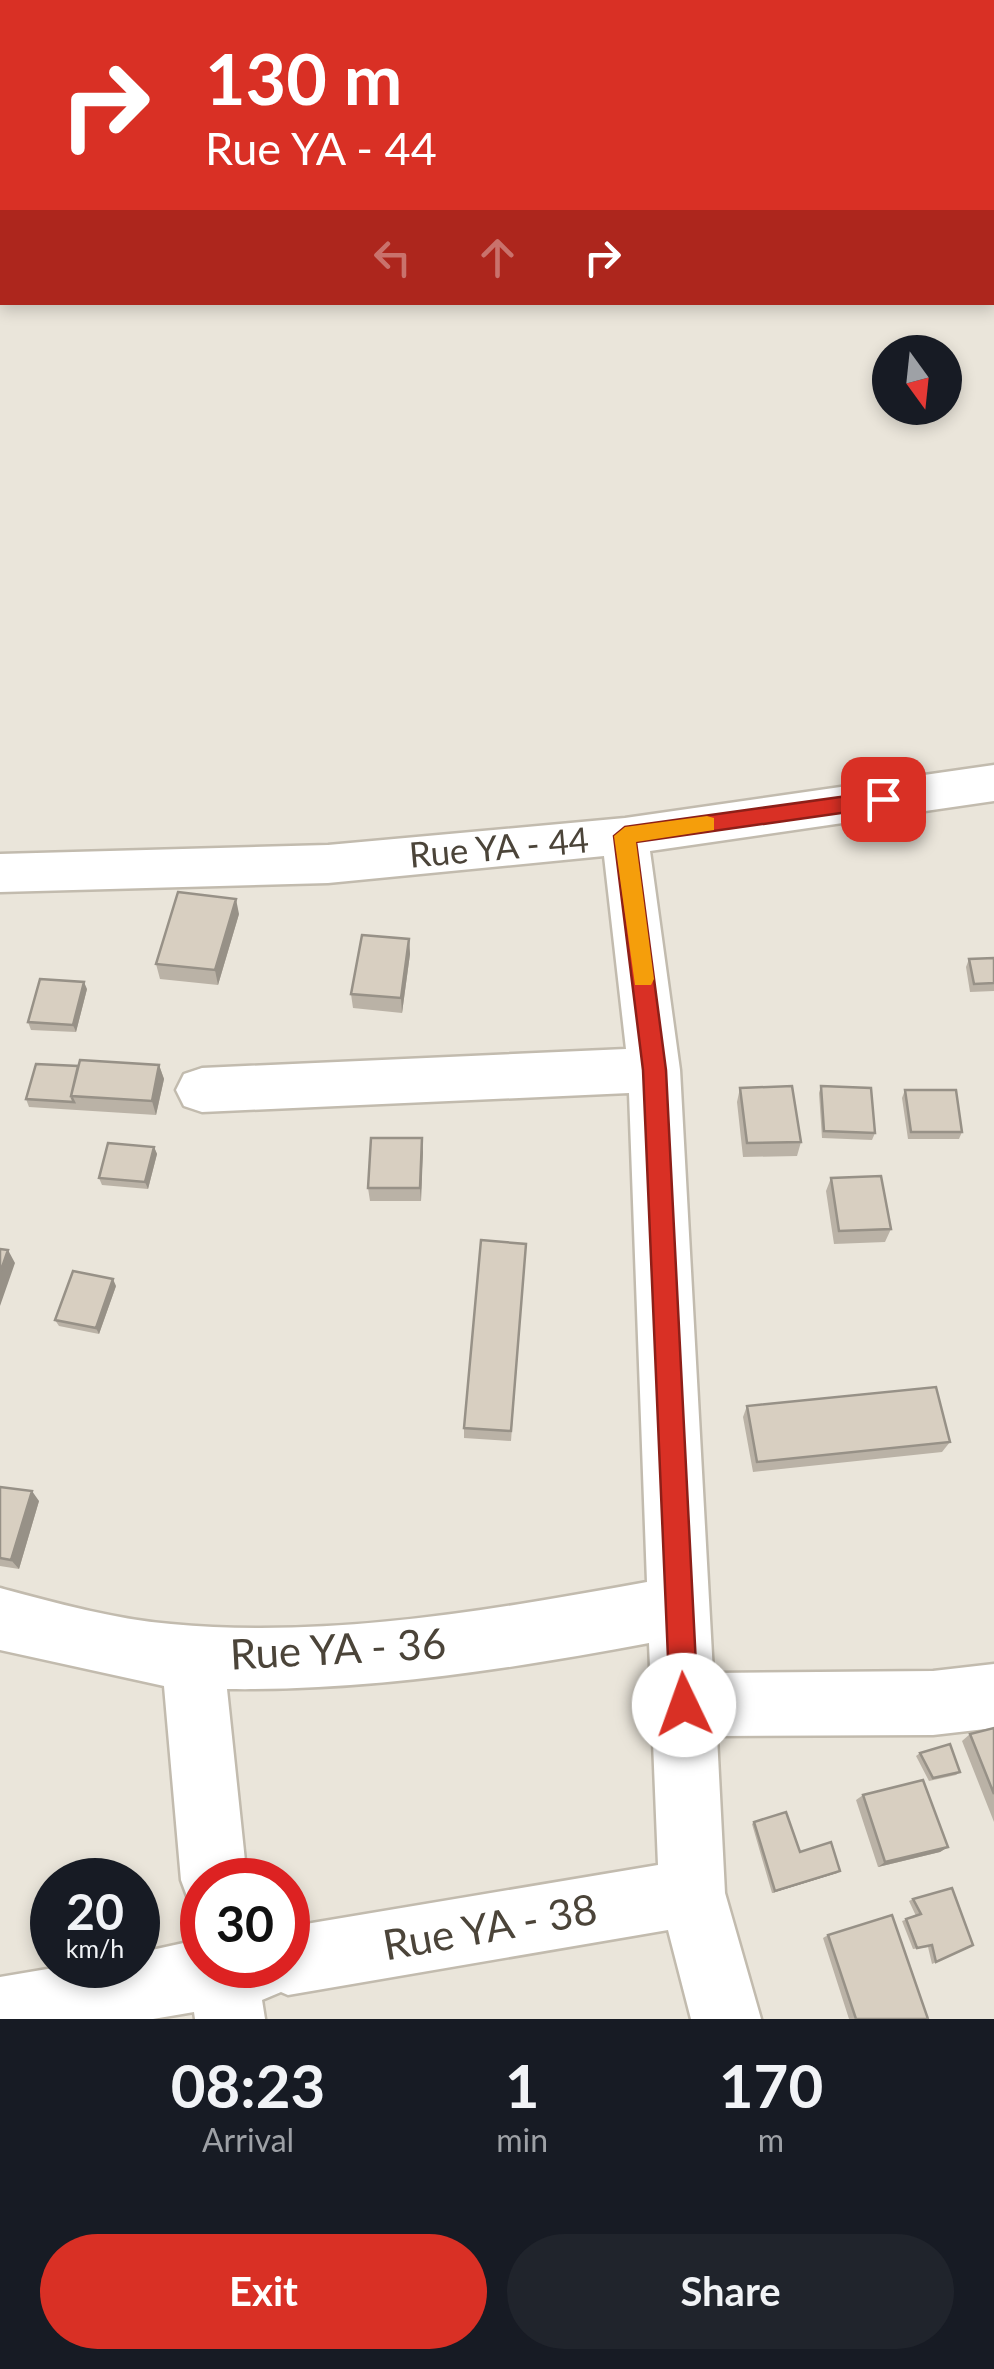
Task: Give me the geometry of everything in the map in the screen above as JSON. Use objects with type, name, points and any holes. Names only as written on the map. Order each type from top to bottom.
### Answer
[{"type":"street","name":"Rue YA - 44","points":[[0,873],[328,864],[625,836],[994,783]]},
{"type":"street","points":[[625,836],[654,1070],[692,1893],[726,2019]]},
{"type":"street","points":[[202,1090],[654,1070]]},
{"type":"street","name":"Rue YA - 36","points":[[0,1619],[96,1643],[193,1657],[394,1651],[554,1630],[678,1607]]},
{"type":"street","points":[[193,1657],[212,1858]]},
{"type":"street","points":[[684,1705],[933,1703],[994,1696]]},
{"type":"street","name":"Rue YA - 38","points":[[310,1957],[692,1893]]},
{"type":"street","points":[[0,2012],[180,1987]]},
{"type":"shaded area","points":[[0,305],[994,305],[994,2019],[0,2019]]},
{"type":"building","points":[[178,892],[236,899],[215,970],[156,964]]},
{"type":"building","points":[[362,935],[409,939],[401,998],[351,994]]},
{"type":"building","points":[[994,958],[994,983],[974,984],[969,959]]},
{"type":"building","points":[[40,979],[84,982],[73,1025],[28,1022]]},
{"type":"building","points":[[80,1060],[159,1065],[152,1101],[71,1096]]},
{"type":"building","points":[[36,1064],[78,1066],[71,1096],[74,1102],[26,1099]]},
{"type":"building","points":[[792,1086],[801,1142],[747,1143],[740,1088]]},
{"type":"building","points":[[821,1086],[871,1088],[875,1133],[824,1131]]},
{"type":"building","points":[[905,1090],[956,1090],[962,1132],[911,1132]]},
{"type":"building","points":[[371,1138],[422,1138],[420,1188],[368,1188]]},
{"type":"building","points":[[108,1143],[154,1147],[145,1182],[99,1178]]},
{"type":"building","points":[[881,1176],[891,1229],[839,1231],[831,1178]]},
{"type":"building","points":[[481,1240],[526,1244],[511,1431],[464,1428]]},
{"type":"building","points":[[0,1249],[8,1250],[0,1273]]},
{"type":"building","points":[[73,1271],[113,1279],[96,1328],[55,1320]]},
{"type":"building","points":[[936,1387],[950,1442],[757,1462],[747,1406]]},
{"type":"building","points":[[0,1487],[32,1491],[11,1560],[0,1558]]},
{"type":"building","points":[[994,1728],[994,1794],[970,1734]]},
{"type":"building","points":[[950,1744],[960,1772],[933,1778],[920,1753]]},
{"type":"building","points":[[923,1780],[948,1847],[885,1862],[863,1795]]},
{"type":"building","points":[[786,1812],[800,1852],[831,1842],[840,1871],[775,1891],[754,1822]]},
{"type":"building","points":[[952,1888],[973,1945],[936,1962],[932,1945],[917,1948],[906,1919],[921,1914],[913,1899]]},
{"type":"building","points":[[892,1915],[928,2019],[856,2019],[828,1935]]},
{"type":"slow traffic","points":[[643,979],[625,836],[707,824]]},
{"type":"route","points":[[684,1705],[654,1070],[625,836],[883,799]]}]
